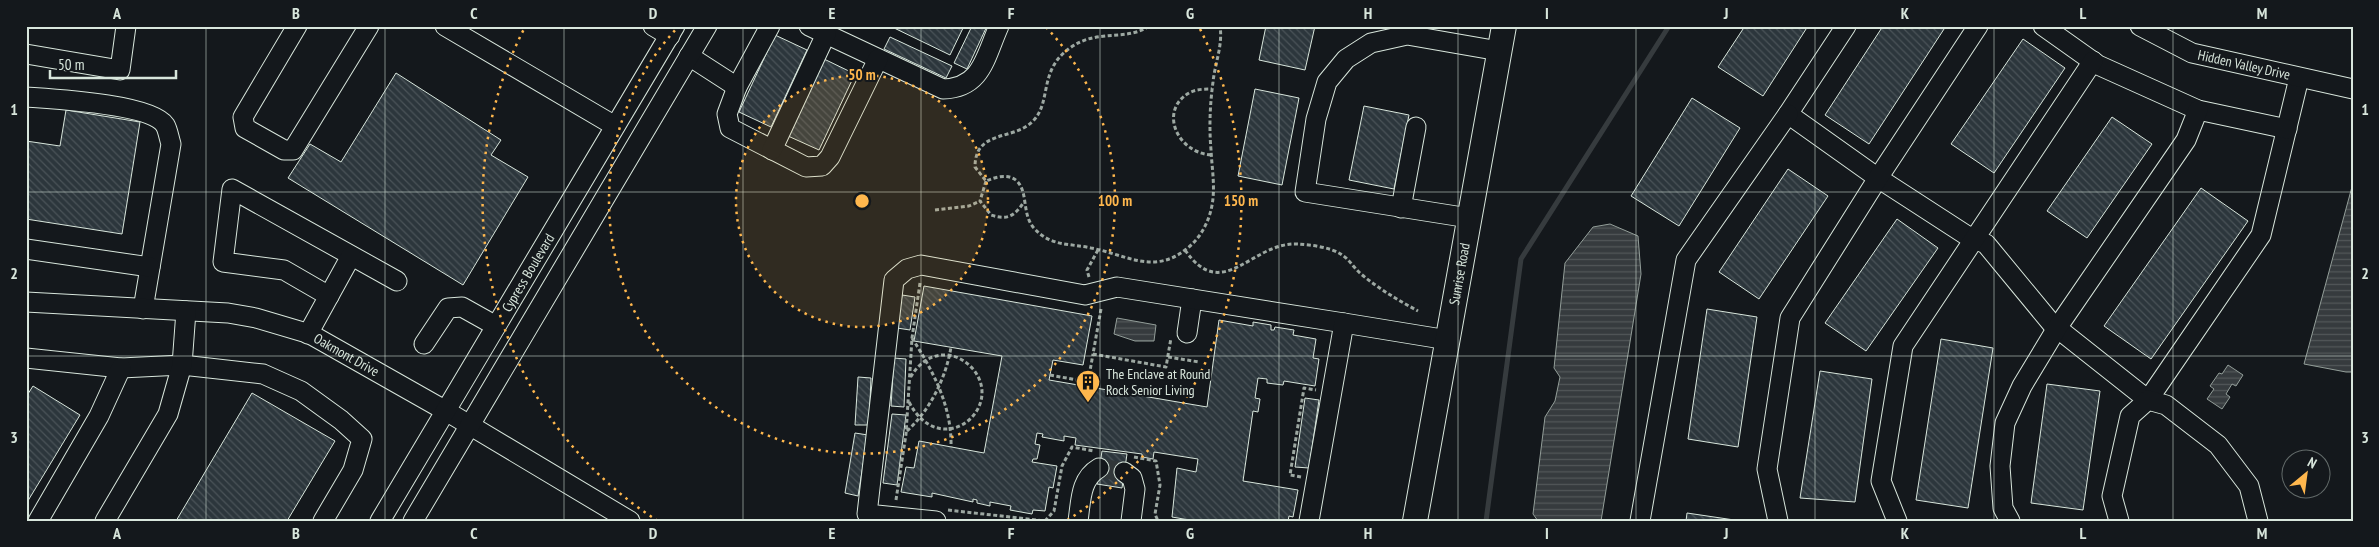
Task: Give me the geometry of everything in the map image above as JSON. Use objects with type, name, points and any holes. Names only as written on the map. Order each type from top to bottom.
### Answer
[{"type":"main road","name":"Sunrise Road","points":[[1416,521],[1504,26]]},
{"type":"street","points":[[26,54],[120,70],[126,26]]},
{"type":"street","points":[[297,26],[243,117],[244,128],[284,150],[293,150],[369,26]]},
{"type":"street","points":[[445,26],[615,126]]},
{"type":"street","points":[[653,26],[672,31]]},
{"type":"street","name":"Cypress Boulevard","points":[[413,521],[707,26]]},
{"type":"street","points":[[770,26],[738,87],[727,114],[730,128],[806,167],[822,166],[830,157],[878,59]]},
{"type":"street","points":[[772,150],[817,30],[943,89],[957,88],[968,84],[978,74],[999,26]]},
{"type":"street","points":[[1640,521],[1686,260],[1788,114],[1846,26]]},
{"type":"street","points":[[1778,521],[1767,469],[1790,318],[1878,178],[1978,26]]},
{"type":"street","points":[[2044,26],[2093,61],[2198,110],[2287,129]]},
{"type":"street","name":"Hidden Valley Drive","points":[[2140,26],[2192,53],[2353,89]]},
{"type":"street","name":"Cypress Boulevard","points":[[380,521],[672,31]]},
{"type":"street","points":[[1469,218],[1305,192],[1316,120],[1327,82],[1346,59],[1372,43],[1407,35],[1435,33],[1499,51]]},
{"type":"street","points":[[689,56],[738,87]]},
{"type":"street","points":[[1898,521],[1881,481],[1903,346],[2093,61]]},
{"type":"street","points":[[2119,521],[2112,496],[2130,416],[2148,400],[2261,235],[2299,78]]},
{"type":"street","points":[[26,97],[85,102],[150,114],[164,125],[171,144],[144,309]]},
{"type":"street","points":[[2010,521],[2003,508],[2000,466],[2005,423],[2022,386],[2057,328],[2186,140],[2198,110]]},
{"type":"street","points":[[1788,114],[1878,178],[1986,244],[2057,328],[2148,400],[2166,405],[2218,445],[2249,486],[2258,521]]},
{"type":"street","points":[[1401,208],[1416,127]]},
{"type":"street","points":[[329,296],[284,270],[223,262],[232,189],[397,281]]},
{"type":"street","points":[[26,249],[150,267]]},
{"type":"street","points":[[308,334],[351,256]]},
{"type":"street","points":[[939,515],[867,514],[894,280],[907,269],[921,265],[1084,295],[1116,287],[1448,340]]},
{"type":"street","points":[[1180,332],[1192,299]]},
{"type":"street","name":"Oakmont Drive","points":[[26,302],[228,313],[256,318],[308,334],[446,411],[630,521]]},
{"type":"street","points":[[424,344],[448,308],[462,307],[496,326]]},
{"type":"street","points":[[105,521],[168,414],[182,365],[186,311]]},
{"type":"street","points":[[1309,521],[1344,323]]},
{"type":"street","points":[[26,358],[121,368],[182,365],[263,374],[301,391],[341,420],[362,440],[353,470],[323,521]]},
{"type":"street","points":[[38,521],[98,416],[121,368]]},
{"type":"street","points":[[1078,521],[1083,486],[1090,473],[1101,460]]},
{"type":"street","points":[[1124,472],[1132,478],[1135,489],[1131,521]]},
{"type":"path","points":[[986,181],[975,168],[978,152],[984,144],[1023,128],[1037,117],[1049,73],[1069,49],[1095,36],[1136,33],[1149,26]]},
{"type":"path","points":[[986,181],[998,176],[1010,176],[1021,187],[1028,218],[1041,235],[1053,243],[1098,250],[1145,263],[1173,258],[1185,250],[1204,228],[1214,198],[1211,155],[1212,89],[1222,36],[1220,26]]},
{"type":"path","points":[[1211,155],[1196,152],[1184,145],[1179,137],[1174,117],[1182,99],[1190,92],[1212,89]]},
{"type":"path","points":[[935,210],[969,206],[980,201],[986,181]]},
{"type":"path","points":[[980,201],[991,215],[1008,218],[1016,214],[1024,202]]},
{"type":"path","points":[[1016,214],[1028,218]]},
{"type":"path","points":[[1185,250],[1196,265],[1205,271],[1216,273],[1234,270],[1260,253],[1282,245],[1298,244],[1326,249],[1342,255],[1359,273],[1385,292],[1418,311]]},
{"type":"path","points":[[1090,282],[1088,270],[1098,250]]},
{"type":"path","points":[[895,504],[906,432],[912,338],[921,278]]},
{"type":"path","points":[[1050,375],[1088,382],[1100,304]]},
{"type":"path","points":[[1093,354],[1166,367],[1168,357],[1180,332]]},
{"type":"path","points":[[912,338],[939,384],[950,429],[951,447]]},
{"type":"path","points":[[906,432],[919,420],[939,384],[950,355],[951,347]]},
{"type":"path","points":[[908,401],[919,420],[932,426],[950,429],[964,424],[970,419],[978,407],[982,392],[981,383],[972,367],[957,357],[950,355],[926,360],[914,370],[909,379]]},
{"type":"path","points":[[1168,357],[1199,362]]},
{"type":"path","points":[[1302,486],[1304,477],[1290,474],[1302,398],[1304,388],[1318,390],[1319,382]]},
{"type":"path","points":[[939,515],[1044,521],[1054,511],[1062,466],[1072,447],[1101,460]]},
{"type":"shaded area","points":[[2353,183],[2353,372],[2346,372],[2304,364]]},
{"type":"shaded area","points":[[1610,224],[1638,236],[1641,274],[1601,521],[1538,521],[1533,514],[1545,417],[1555,401],[1560,377],[1554,368],[1565,263],[1593,227]]},
{"type":"shaded area","points":[[1117,318],[1156,325],[1154,341],[1135,341],[1114,334]]},
{"type":"shaded area","points":[[2228,365],[2243,375],[2236,386],[2232,384],[2226,394],[2230,397],[2222,409],[2207,399],[2214,389],[2210,386],[2219,373],[2222,374]]},
{"type":"building","points":[[890,26],[964,26],[950,55]]},
{"type":"building","points":[[972,26],[987,26],[967,69],[954,63]]},
{"type":"building","points":[[1266,26],[1315,26],[1305,70],[1259,60]]},
{"type":"building","points":[[1745,26],[1808,26],[1763,96],[1718,67]]},
{"type":"building","points":[[1883,26],[1946,26],[1869,144],[1825,115]]},
{"type":"building","points":[[775,35],[807,50],[771,127],[739,112]]},
{"type":"building","points":[[890,37],[952,66],[946,78],[884,49]]},
{"type":"building","points":[[2023,39],[2065,68],[1994,173],[1951,144]]},
{"type":"building","points":[[824,59],[855,74],[819,150],[788,136]]},
{"type":"building","points":[[396,73],[501,140],[491,155],[528,177],[463,285],[288,178],[310,144],[341,162]]},
{"type":"building","points":[[1255,89],[1299,98],[1282,185],[1238,176]]},
{"type":"building","points":[[1692,98],[1740,128],[1679,226],[1631,196]]},
{"type":"building","points":[[1364,106],[1409,115],[1394,189],[1349,180]]},
{"type":"building","points":[[66,110],[140,122],[122,234],[26,219],[26,141],[60,146]]},
{"type":"building","points":[[2112,117],[2152,144],[2087,238],[2047,211]]},
{"type":"building","points":[[1788,169],[1828,196],[1759,299],[1719,272]]},
{"type":"building","points":[[2201,188],[2248,221],[2151,359],[2104,326]]},
{"type":"building","points":[[1897,219],[1938,248],[1866,351],[1825,323]]},
{"type":"building","name":"The Enclave at Round Rock Senior Living","points":[[924,286],[1092,316],[1083,365],[1053,360],[1049,380],[1207,407],[1219,320],[1253,326],[1253,322],[1271,325],[1271,330],[1274,330],[1275,327],[1294,330],[1293,335],[1316,339],[1313,358],[1319,359],[1315,386],[1284,381],[1283,385],[1267,383],[1267,379],[1258,378],[1255,398],[1260,399],[1258,412],[1253,411],[1243,481],[1298,490],[1293,517],[1289,516],[1288,521],[1195,521],[1172,517],[1177,468],[1196,472],[1198,459],[1154,452],[1153,459],[1142,457],[1142,454],[1075,445],[1076,438],[1064,436],[1064,441],[1042,437],[1043,434],[1037,433],[1035,444],[1040,445],[1037,459],[1033,459],[1032,462],[1057,466],[1053,488],[1049,487],[1045,511],[1033,510],[1032,514],[1010,510],[1011,506],[990,502],[990,506],[977,503],[977,500],[973,499],[973,502],[932,493],[932,497],[901,492],[906,467],[914,468],[919,441],[984,453],[1002,356],[914,341]]},
{"type":"building","points":[[902,295],[915,297],[910,330],[897,328]]},
{"type":"building","points":[[1707,309],[1757,317],[1738,447],[1688,439]]},
{"type":"building","points":[[1941,339],[1993,348],[1968,508],[1916,500]]},
{"type":"building","points":[[894,358],[906,359],[904,407],[891,406]]},
{"type":"building","points":[[1820,371],[1872,379],[1855,502],[1800,498]]},
{"type":"building","points":[[858,377],[871,378],[869,425],[855,425]]},
{"type":"building","points":[[2047,384],[2100,391],[2083,510],[2031,503]]},
{"type":"building","points":[[33,386],[80,415],[26,504],[26,397]]},
{"type":"building","points":[[252,393],[335,441],[287,521],[176,521]]},
{"type":"building","points":[[1305,398],[1319,400],[1309,468],[1295,467]]},
{"type":"building","points":[[892,414],[906,415],[897,485],[883,483]]},
{"type":"building","points":[[855,433],[868,435],[858,496],[845,493]]},
{"type":"building","points":[[1102,451],[1127,454],[1122,488],[1097,484]]},
{"type":"building","points":[[1687,513],[1741,521],[1686,521]]},
{"type":"waterway","points":[[1486,521],[1521,259],[1669,26]]},
{"type":"tunnel","points":[[1099,468],[1124,472]]},
{"type":"place","name":"The Enclave at Round Rock Senior Living","points":[[1088,403]]}]
